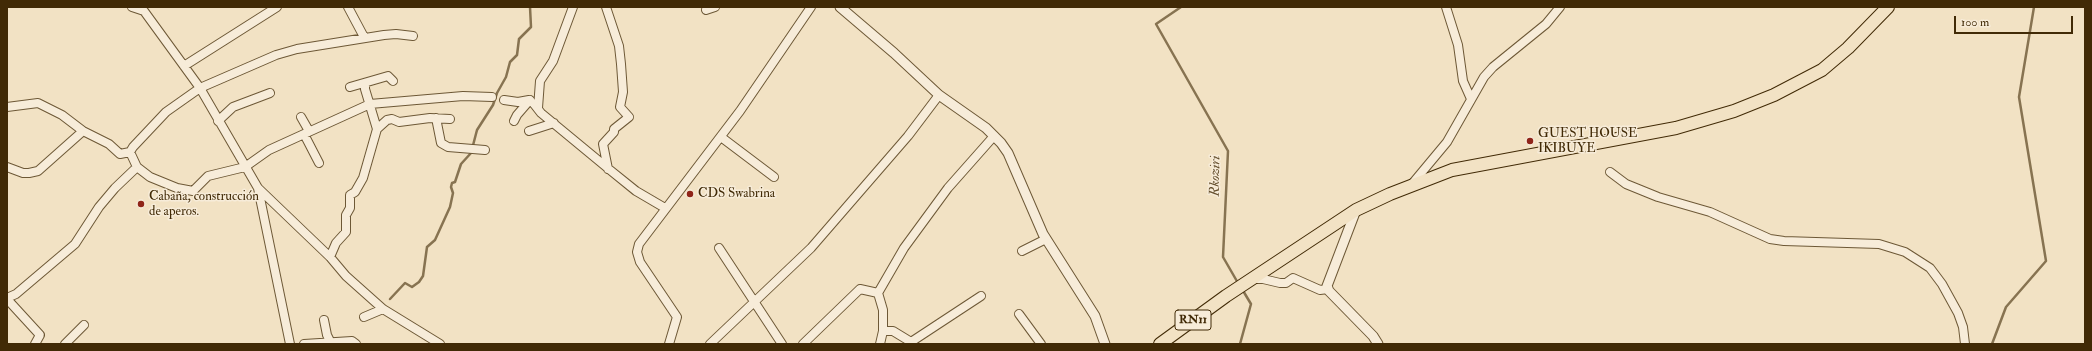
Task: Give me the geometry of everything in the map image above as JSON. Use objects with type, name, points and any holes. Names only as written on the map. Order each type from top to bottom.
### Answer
[{"type":"main road","name":"RN11","points":[[1160,344],[1226,296],[1356,210],[1412,184],[1452,170],[1676,128],[1715,118],[1740,109],[1822,70],[1848,48],[1888,7]]},
{"type":"street","points":[[132,7],[144,9],[200,88],[245,168],[258,188],[330,256],[346,276],[383,309],[440,344]]},
{"type":"street","points":[[184,66],[277,7]]},
{"type":"street","points":[[348,7],[364,38]]},
{"type":"street","points":[[538,108],[540,81],[553,61],[573,7]]},
{"type":"street","points":[[589,153],[603,144],[614,132],[614,129],[630,117],[620,107],[623,92],[619,46],[606,7]]},
{"type":"street","points":[[706,10],[715,7]]},
{"type":"street","points":[[669,344],[677,317],[640,262],[637,252],[639,244],[665,208],[721,138],[811,7]]},
{"type":"street","points":[[840,7],[894,53],[939,95],[986,128],[1008,153],[1046,239],[1095,316],[1105,344]]},
{"type":"street","points":[[1446,7],[1458,45],[1463,81],[1470,99]]},
{"type":"street","points":[[1412,184],[1447,142],[1470,99],[1489,71],[1546,24],[1560,7]]},
{"type":"street","points":[[7,107],[38,104],[62,115],[83,131],[104,141],[120,154],[130,152],[166,112],[200,88],[276,54],[364,38],[396,34],[413,36]]},
{"type":"street","points":[[350,87],[388,76],[393,81]]},
{"type":"street","points":[[330,256],[336,243],[346,232],[346,215],[350,208],[350,195],[355,192],[363,178],[377,129],[365,89],[365,83]]},
{"type":"street","points":[[218,121],[233,107],[270,93]]},
{"type":"street","points":[[504,100],[518,102],[529,100],[539,94]]},
{"type":"street","points":[[710,344],[811,248],[908,136],[939,95]]},
{"type":"street","points":[[130,152],[137,167],[150,177],[177,188],[194,191],[208,176],[245,168],[269,150],[370,104],[463,96],[492,97]]},
{"type":"street","points":[[529,100],[608,169],[636,191],[665,208]]},
{"type":"street","points":[[514,121],[529,100]]},
{"type":"street","points":[[301,117],[319,163]]},
{"type":"street","points":[[377,129],[387,120],[399,122],[436,118],[450,119]]},
{"type":"street","points":[[436,118],[441,143],[448,147],[485,150]]},
{"type":"street","points":[[529,131],[543,125],[554,123]]},
{"type":"street","points":[[7,167],[23,173],[38,170],[83,131]]},
{"type":"street","points":[[880,344],[883,331],[882,310],[878,293],[904,248],[948,188],[994,136]]},
{"type":"street","points":[[721,138],[774,177]]},
{"type":"street","points":[[603,144],[608,169]]},
{"type":"street","points":[[35,344],[40,335],[7,299],[16,294],[75,244],[99,207],[115,188],[137,167]]},
{"type":"street","points":[[1610,172],[1626,184],[1658,197],[1710,212],[1766,238],[1784,241],[1879,244],[1905,252],[1930,268],[1942,284],[1958,313],[1963,327],[1965,344]]},
{"type":"street","points":[[258,188],[290,344]]},
{"type":"street","points":[[1356,210],[1327,284],[1328,289],[1373,336],[1378,344]]},
{"type":"street","points":[[1022,251],[1046,239]]},
{"type":"street","points":[[718,248],[782,344]]},
{"type":"street","points":[[1248,282],[1263,279],[1286,283],[1293,278],[1320,290],[1328,289]]},
{"type":"street","points":[[803,344],[860,289],[878,293]]},
{"type":"street","points":[[883,331],[893,331],[910,342],[982,296]]},
{"type":"street","points":[[364,317],[383,309]]},
{"type":"street","points":[[1019,314],[1041,344]]},
{"type":"street","points":[[324,320],[331,343]]},
{"type":"street","points":[[65,344],[84,325]]},
{"type":"street","points":[[304,344],[352,341],[356,344]]},
{"type":"waterway","points":[[390,299],[405,283],[412,287],[419,282],[423,276],[427,247],[435,240],[450,207],[453,193],[451,187],[452,183],[455,182],[461,164],[471,153],[477,130],[493,105],[497,93],[506,77],[510,62],[517,55],[519,39],[531,27],[530,7]]},
{"type":"waterway","name":"Rkoziri","points":[[1181,7],[1156,24],[1228,151],[1223,257],[1238,283]]},
{"type":"waterway","points":[[1992,344],[2006,307],[2046,261],[2019,97],[2034,7]]},
{"type":"waterway","name":"Rkoziri","points":[[1240,344],[1251,304],[1242,289]]},
{"type":"place","name":"GUEST HOUSE IKIBUYE","points":[[1530,141]]},
{"type":"place","name":"CDS Swabrina","points":[[690,194]]},
{"type":"place","name":"Cabaña, construcción de aperos.","points":[[141,204]]}]
